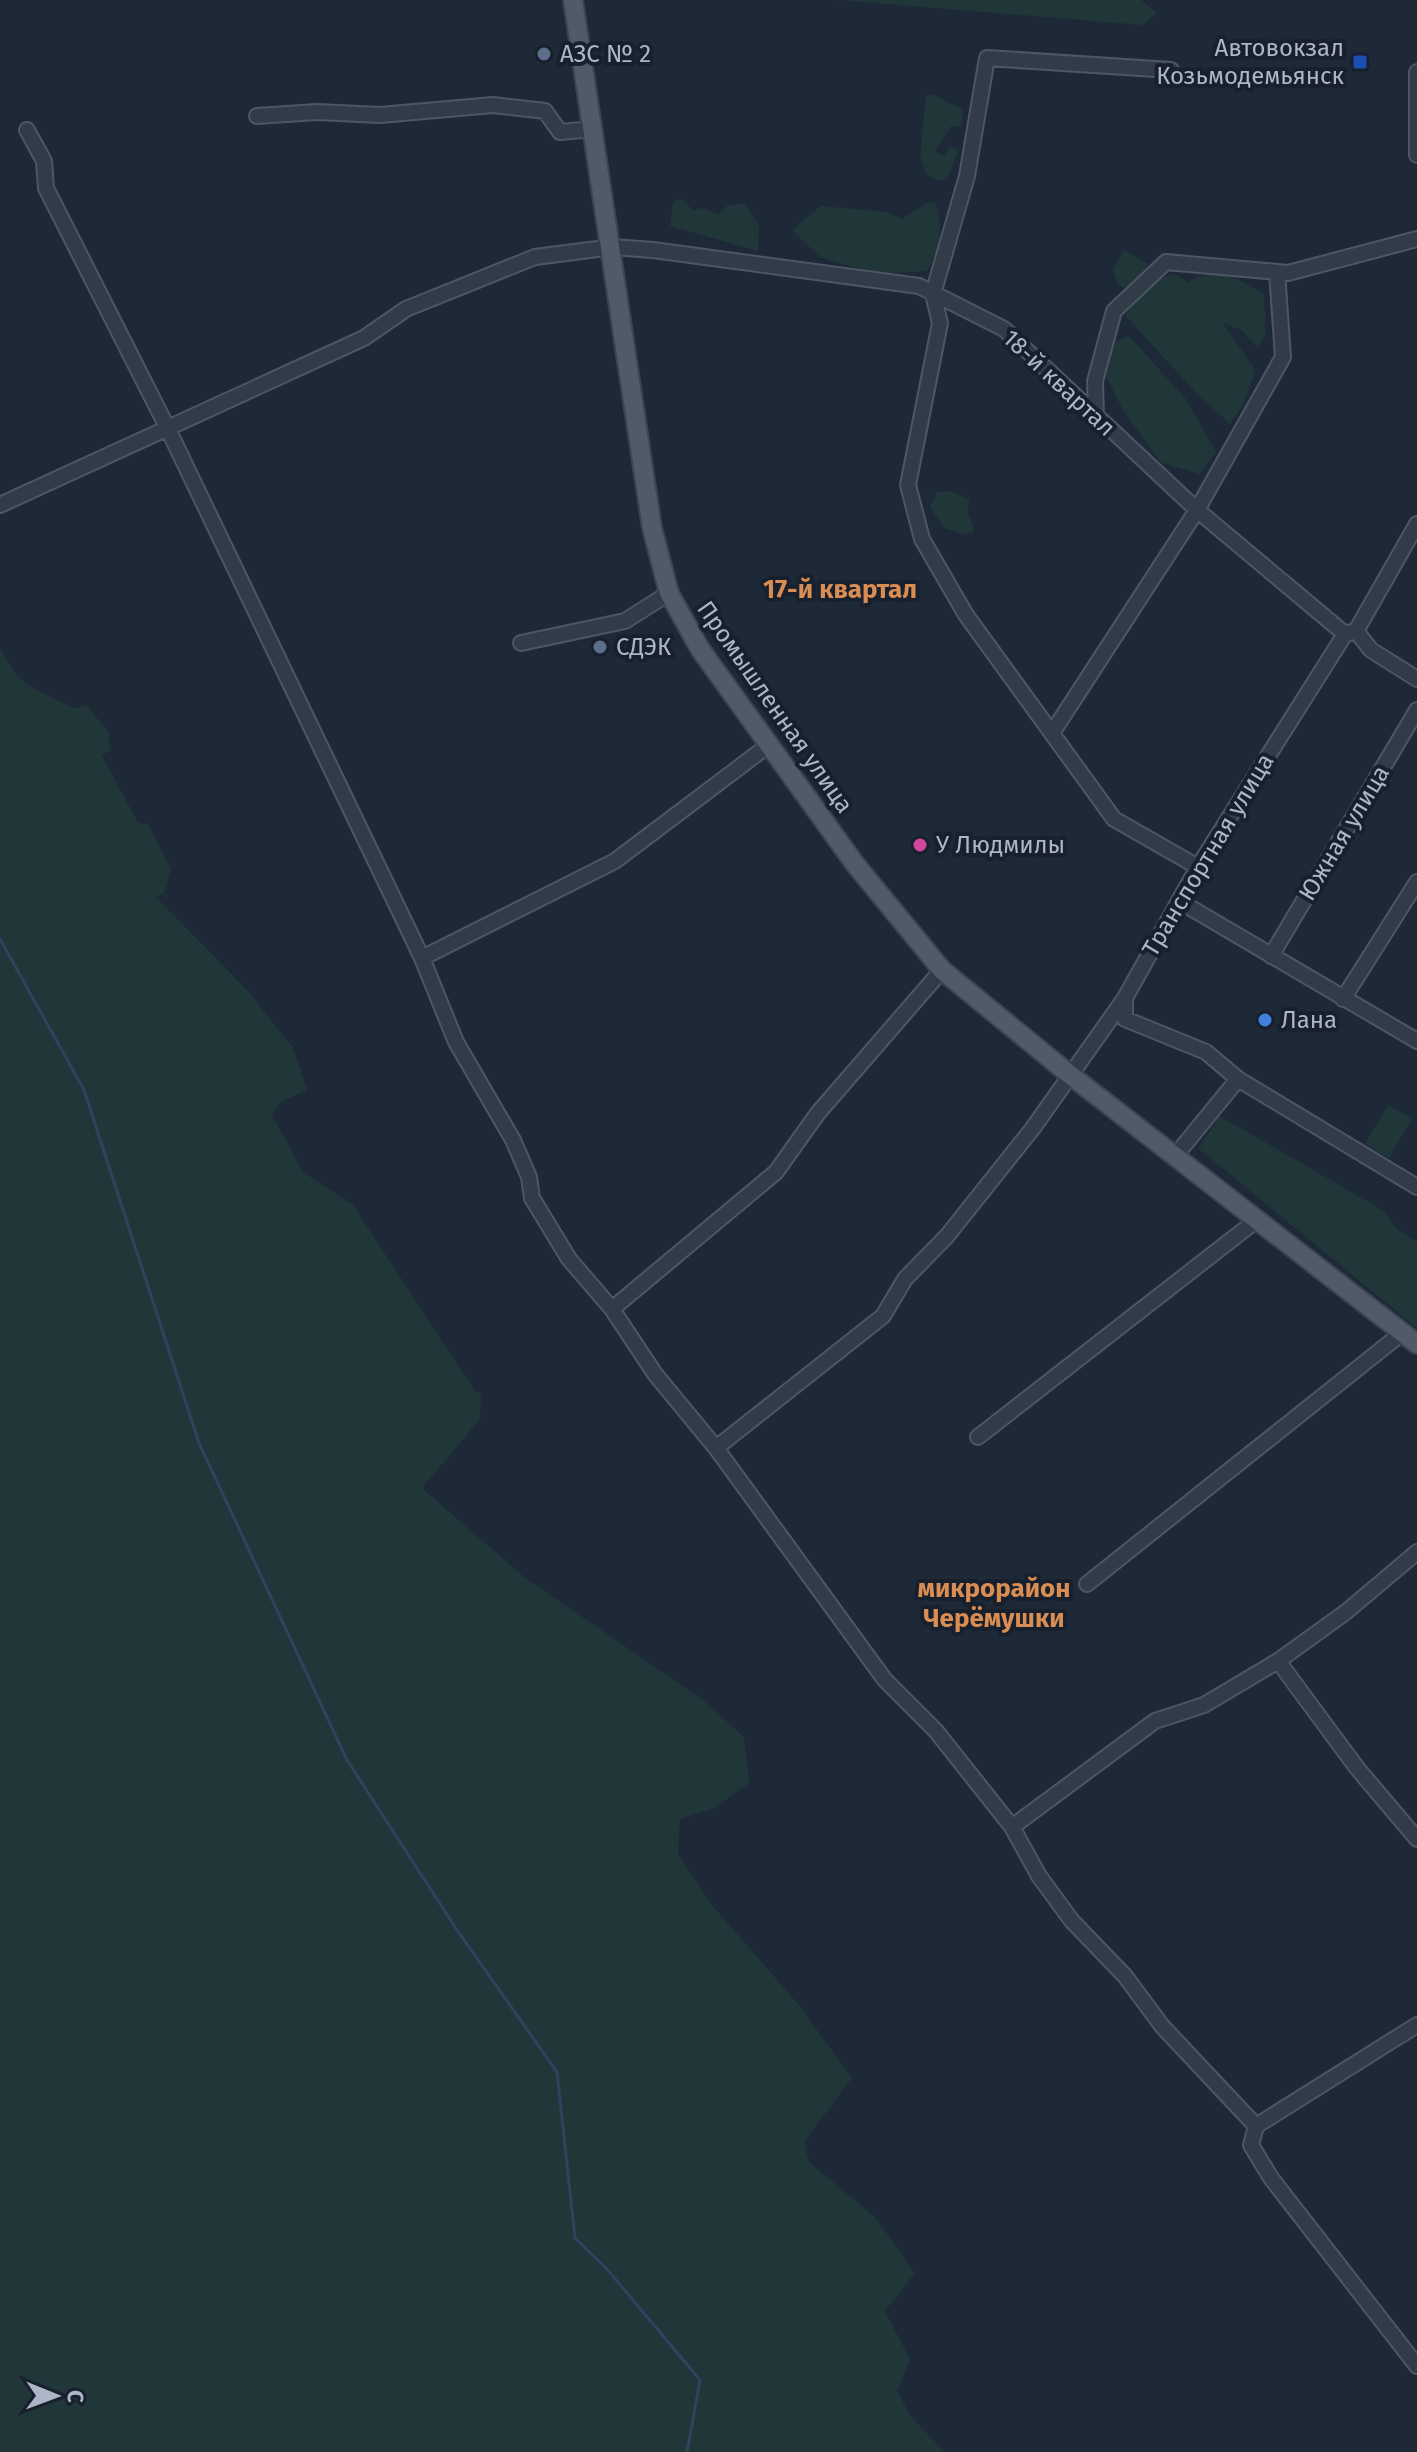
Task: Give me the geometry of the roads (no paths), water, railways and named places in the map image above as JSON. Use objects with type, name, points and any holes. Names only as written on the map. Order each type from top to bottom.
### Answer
[{"type":"main road","name":"Промышленная улица","points":[[573,0],[613,247],[652,528],[669,593],[700,649],[855,864],[942,970],[1069,1074],[1409,1338]]},
{"type":"street","points":[[1171,70],[987,58],[967,176],[933,294],[940,323],[908,485],[922,539],[966,615],[1114,819],[1198,867]]},
{"type":"street","points":[[1417,72],[1417,155]]},
{"type":"street","points":[[257,116],[317,112],[380,115],[493,105],[545,111],[560,132],[594,129]]},
{"type":"street","points":[[27,130],[44,161],[46,188],[167,427],[422,958],[456,1042],[513,1140],[529,1177],[532,1198],[569,1259],[612,1309],[655,1374],[716,1448],[885,1680],[936,1731],[1012,1827],[1039,1876],[1072,1921],[1125,1976],[1162,2026],[1256,2126]]},
{"type":"street","points":[[1096,418],[1095,381],[1114,311],[1166,262],[1288,273],[1417,239]]},
{"type":"street","name":"18-й квартал","points":[[0,505],[364,338],[406,309],[535,257],[613,247],[919,286],[1004,329],[1197,510],[1371,650],[1417,679]]},
{"type":"street","points":[[1052,733],[1197,510],[1283,357],[1277,272]]},
{"type":"street","name":"Транспортная улица","points":[[716,1448],[883,1316],[905,1279],[966,1212],[1033,1128],[1125,998],[1198,867],[1416,530]]},
{"type":"street","points":[[521,643],[625,621],[669,593]]},
{"type":"street","name":"Южная улица","points":[[1271,956],[1417,710]]},
{"type":"street","points":[[422,958],[615,861],[770,744]]},
{"type":"street","points":[[1343,999],[1417,882]]},
{"type":"street","points":[[1179,901],[1417,1041]]},
{"type":"street","points":[[612,1309],[776,1172],[818,1113],[942,970]]},
{"type":"street","points":[[1125,998],[1125,1019],[1206,1052],[1238,1079],[1417,1187]]},
{"type":"street","points":[[1176,1155],[1238,1079]]},
{"type":"street","points":[[978,1437],[1258,1219]]},
{"type":"street","points":[[1087,1584],[1409,1338]]},
{"type":"street","points":[[1012,1827],[1155,1721],[1204,1705],[1278,1661],[1346,1612],[1417,1552]]},
{"type":"street","points":[[1278,1661],[1357,1768],[1417,1839]]},
{"type":"street","points":[[1417,2025],[1256,2126],[1251,2145],[1271,2178],[1417,2366]]},
{"type":"waterway","points":[[0,939],[84,1090],[199,1443],[347,1760],[457,1930],[557,2072],[575,2238],[606,2268],[700,2380],[687,2452]]},
{"type":"place","name":"АЗС № 2","points":[[544,54]]},
{"type":"place","name":"Автовокзал Козьмодемьянск","points":[[1360,62]]},
{"type":"place","name":"СДЭК","points":[[600,647]]},
{"type":"place","name":"У Людмилы","points":[[920,845]]},
{"type":"place","name":"Лана","points":[[1265,1020]]},
{"type":"district","name":"17-й квартал","points":[[840,589]]},
{"type":"district","name":"микрорайон Черёмушки","points":[[994,1603]]}]
